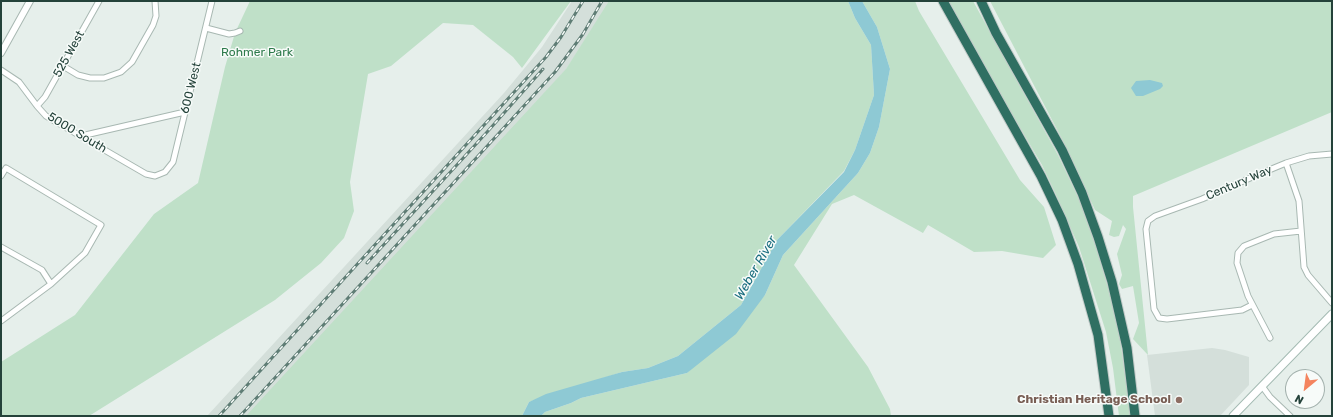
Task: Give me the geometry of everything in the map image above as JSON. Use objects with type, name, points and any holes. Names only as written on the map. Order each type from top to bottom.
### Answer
[{"type":"highway","points":[[943,1],[1042,176],[1062,220],[1078,264],[1098,335],[1109,416]]},
{"type":"highway","points":[[981,1],[996,33],[1062,150],[1082,193],[1112,282],[1127,348],[1135,416]]},
{"type":"main road","points":[[1232,416],[1332,314]]},
{"type":"street","points":[[1,53],[30,1]]},
{"type":"street","name":"525 West","points":[[37,106],[45,97],[99,1]]},
{"type":"street","name":"600 West","points":[[165,172],[173,162],[212,1]]},
{"type":"street","points":[[63,66],[78,74],[90,78],[104,78],[121,72],[132,62],[152,25],[156,16],[156,3]]},
{"type":"street","points":[[206,28],[229,34],[240,31]]},
{"type":"street","name":"5000 South","points":[[1,70],[19,82],[46,116],[146,174],[156,176],[165,172]]},
{"type":"street","points":[[81,136],[185,112]]},
{"type":"street","name":"Century Way","points":[[1252,305],[1242,310],[1167,319],[1159,318],[1154,309],[1146,229],[1148,221],[1155,216],[1202,199],[1286,163],[1309,156],[1332,154]]},
{"type":"street","points":[[1286,163],[1299,201],[1304,266],[1308,276],[1332,303]]},
{"type":"street","points":[[1,176],[6,168],[101,225],[85,253],[51,284],[1,321]]},
{"type":"street","points":[[1270,338],[1252,305],[1237,263],[1238,253],[1244,246],[1274,234],[1301,231]]},
{"type":"street","points":[[1,247],[42,270],[51,284]]},
{"type":"street","points":[[1262,386],[1270,397],[1290,416]]},
{"type":"shaded area","points":[[572,1],[610,1],[565,71],[251,416],[207,416],[504,93],[542,47]]},
{"type":"shaded area","points":[[1212,348],[1249,357],[1249,385],[1220,416],[1155,416],[1147,355]]},
{"type":"green space","name":"Rohmer Park","points":[[250,1],[571,1],[522,68],[513,57],[473,25],[443,23],[391,66],[368,74],[350,182],[354,211],[344,238],[321,263],[275,300],[89,416],[1,416],[1,362],[75,315],[154,214],[198,183],[225,67],[235,33]]},
{"type":"green space","points":[[609,1],[848,1],[855,18],[871,45],[874,95],[855,150],[844,171],[777,240],[741,305],[678,356],[648,368],[622,372],[529,402],[522,416],[246,416],[566,69]]},
{"type":"green space","points":[[862,1],[915,1],[919,11],[1020,180],[1044,207],[1056,245],[1043,258],[1002,251],[974,252],[928,225],[923,233],[854,195],[832,204],[794,265],[868,367],[890,409],[891,416],[541,416],[545,412],[581,398],[687,373],[765,295],[783,255],[858,173],[870,153],[879,127],[890,69],[877,27]]},
{"type":"green space","points":[[947,1],[973,1],[1058,155],[1079,199],[1095,244],[1118,325],[1131,416],[1119,416],[1113,368],[1106,332],[1079,247],[1056,195],[1042,165],[951,11]]},
{"type":"green space","points":[[990,1],[1332,1],[1332,112],[1133,196],[1148,355],[1133,339],[1139,323],[1133,286],[1122,289],[1119,284],[1122,275],[1117,254],[1126,229],[1123,225],[1119,236],[1114,237],[1109,235],[1112,221],[1095,210],[1063,141]]},
{"type":"water","points":[[848,1],[862,1],[877,27],[890,69],[879,127],[870,153],[858,173],[783,255],[765,295],[736,334],[687,373],[581,398],[545,412],[541,416],[522,416],[529,402],[546,394],[622,372],[648,368],[678,356],[741,305],[777,240],[844,172],[855,150],[874,95],[871,45],[855,18]]},
{"type":"water","points":[[1150,80],[1162,83],[1163,86],[1160,89],[1143,96],[1136,96],[1131,88],[1136,81]]},
{"type":"railway","points":[[219,416],[546,57],[561,37],[583,1]]},
{"type":"railway","points":[[240,416],[555,72],[583,34],[602,1]]},
{"type":"railway","points":[[367,263],[543,69]]},
{"type":"place","name":"Christian Heritage School","points":[[1179,400]]},
{"type":"water label","name":"Weber River","points":[[756,268]]}]
